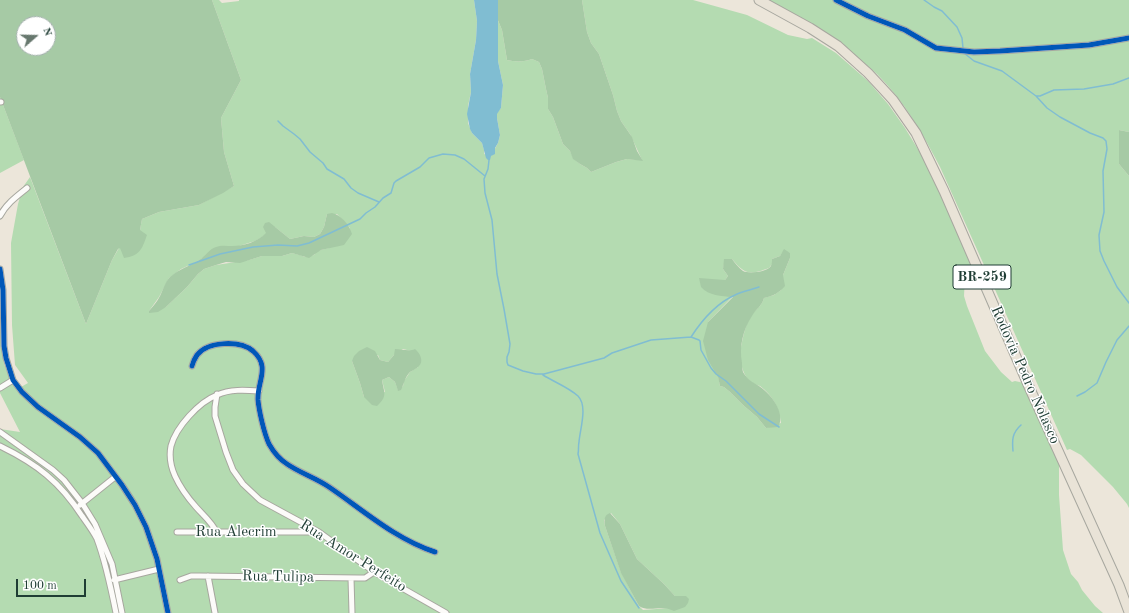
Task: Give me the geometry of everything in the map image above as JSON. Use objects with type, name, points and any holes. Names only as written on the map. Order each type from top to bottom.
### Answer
[{"type":"highway","name":"Rodovia Pedro Nolasco","points":[[759,0],[810,28],[838,46],[868,73],[893,100],[916,133],[947,197],[1030,389],[1119,585],[1129,612]]},
{"type":"street","points":[[836,0],[868,16],[905,30],[936,48],[942,49],[974,52],[1000,51],[1089,45],[1129,38]]},
{"type":"street","points":[[1,212],[27,188]]},
{"type":"street","points":[[0,269],[3,290],[4,346],[13,380],[22,392],[38,406],[80,437],[98,453],[122,485],[135,505],[146,527],[157,559],[168,613]]},
{"type":"street","points":[[192,366],[195,358],[201,351],[216,345],[234,344],[253,351],[262,362],[262,377],[258,399],[266,436],[272,448],[280,458],[286,464],[327,486],[384,526],[421,547],[435,552]]},
{"type":"street","points":[[0,388],[13,380]]},
{"type":"street","points":[[216,533],[212,523],[182,489],[175,476],[172,466],[171,447],[182,424],[209,398],[217,394],[233,390],[259,390]]},
{"type":"street","name":"Rua Amor Perfeito","points":[[217,394],[215,416],[233,470],[243,484],[260,500],[319,532],[374,572],[446,613]]},
{"type":"street","points":[[0,432],[53,470],[64,480],[82,503],[95,524],[112,564],[122,613]]},
{"type":"street","points":[[0,446],[30,462],[42,471],[61,488],[78,509],[96,538],[104,560],[116,613]]},
{"type":"street","points":[[78,509],[82,503],[115,477]]},
{"type":"street","name":"Rua Alecrim","points":[[177,532],[319,532]]},
{"type":"street","points":[[109,581],[159,569]]},
{"type":"street","name":"Rua Tulipa","points":[[180,580],[191,576],[365,578],[374,572]]},
{"type":"street","points":[[208,576],[215,613]]},
{"type":"street","points":[[351,578],[352,613]]},
{"type":"green space","points":[[0,0],[212,0],[241,80],[221,118],[224,152],[234,186],[199,205],[159,212],[142,219],[140,230],[147,235],[142,248],[134,256],[124,258],[120,248],[118,249],[112,260],[86,324],[0,97]]},
{"type":"green space","points":[[212,0],[219,0],[222,3],[239,0],[474,0],[477,21],[476,40],[470,74],[471,92],[468,106],[468,123],[472,133],[482,143],[484,154],[491,156],[498,143],[500,135],[497,113],[501,108],[503,85],[498,61],[497,18],[502,30],[507,60],[526,61],[532,59],[539,62],[542,69],[548,98],[548,109],[553,117],[563,144],[570,151],[574,159],[591,172],[627,159],[642,160],[630,134],[621,121],[599,54],[591,43],[587,32],[582,0],[693,0],[747,15],[788,35],[807,39],[812,38],[836,53],[868,81],[888,104],[924,159],[973,266],[965,276],[964,296],[985,351],[1001,372],[1012,382],[1015,381],[1024,383],[1059,458],[1059,495],[1063,550],[1071,574],[1095,606],[1103,613],[0,613],[0,429],[20,432],[0,393],[0,325],[4,364],[13,386],[21,387],[28,383],[15,365],[12,325],[11,243],[18,204],[23,187],[30,177],[86,324],[112,260],[119,248],[140,230],[142,219],[159,212],[199,205],[234,186],[224,152],[221,118],[241,80]],"holes":[[[327,214],[337,214],[350,228],[329,248],[317,251],[314,255],[305,257],[292,253],[282,256],[262,256],[249,260],[216,265],[204,269],[166,307],[149,311],[159,297],[169,278],[181,269],[196,262],[222,246],[239,246],[255,241],[275,227],[290,239],[304,236],[314,237],[320,234],[324,227]],[[783,252],[790,253],[790,258],[783,275],[781,290],[774,295],[764,298],[761,305],[751,316],[747,323],[741,352],[741,364],[747,378],[752,383],[760,386],[768,394],[775,402],[779,412],[781,423],[766,428],[757,417],[730,392],[724,387],[720,386],[708,322],[733,296],[725,280],[728,276],[723,269],[725,259],[732,259],[744,271],[757,272],[769,268],[772,264],[772,259],[780,256]],[[403,349],[411,351],[418,367],[410,372],[404,381],[403,386],[398,390],[395,382],[389,377],[382,380],[385,392],[364,397],[352,361],[378,355],[380,360],[388,362],[394,355]],[[611,513],[620,524],[637,559],[675,596],[686,596],[670,608],[643,610],[639,606],[621,572],[604,520]]]},
{"type":"green space","points":[[498,0],[582,0],[587,32],[591,43],[599,54],[621,121],[632,137],[637,151],[643,161],[627,159],[591,172],[573,159],[570,151],[563,144],[553,117],[548,109],[548,98],[542,69],[539,62],[532,59],[526,61],[507,60],[502,30],[497,18]]},
{"type":"green space","points":[[768,0],[1129,0],[1129,132],[1119,130],[1119,164],[1129,176],[1129,508],[1113,487],[1081,455],[1070,449],[1067,450],[940,167],[920,130],[896,95],[877,74],[865,64]]},
{"type":"green space","points":[[0,97],[24,160],[0,173]]},
{"type":"green space","points":[[1119,130],[1129,132],[1129,176],[1119,164]]},
{"type":"green space","points":[[332,213],[347,223],[351,230],[352,234],[344,245],[321,250],[309,258],[292,253],[282,256],[262,256],[240,263],[226,262],[204,269],[166,307],[158,312],[149,313],[170,277],[196,262],[214,248],[250,243],[266,233],[263,227],[265,223],[269,222],[290,239],[304,236],[314,237],[320,234],[324,227],[327,214]]},
{"type":"green space","points":[[784,249],[790,253],[790,258],[783,275],[785,286],[776,294],[764,298],[749,321],[741,344],[743,372],[746,377],[769,395],[775,402],[779,411],[780,424],[778,427],[766,428],[757,417],[730,392],[724,387],[720,386],[718,377],[708,360],[703,341],[708,322],[733,297],[716,295],[704,290],[701,287],[699,278],[725,280],[728,276],[723,269],[724,259],[732,259],[743,271],[746,272],[764,271],[772,264],[772,259],[780,256]]},
{"type":"green space","points":[[367,347],[375,351],[380,360],[388,362],[394,355],[395,349],[415,349],[420,355],[421,359],[419,366],[408,374],[401,390],[398,391],[395,382],[389,377],[382,380],[384,397],[377,406],[372,405],[364,397],[352,361],[354,356],[359,351]]},
{"type":"green space","points":[[610,513],[620,524],[637,559],[675,596],[686,596],[689,599],[685,607],[674,611],[665,608],[647,609],[639,606],[621,573],[605,526],[605,518]]},
{"type":"water","points":[[474,0],[498,0],[498,61],[503,85],[501,108],[497,114],[500,135],[495,148],[495,154],[491,156],[490,160],[486,158],[482,143],[470,129],[467,114],[471,92],[470,74],[476,40],[477,21]]},
{"type":"waterway","points":[[924,0],[942,11],[957,27],[962,38],[963,48]]},
{"type":"waterway","points":[[964,53],[974,61],[1002,71],[1036,96],[1047,108],[1060,117],[1090,133],[1103,138],[1106,141],[1107,149],[1103,171],[1104,212],[1099,235],[1100,251],[1117,287],[1129,303]]},
{"type":"waterway","points":[[1036,96],[1040,96],[1054,90],[1084,89],[1113,84],[1129,78]]},
{"type":"waterway","points":[[278,121],[300,139],[310,152],[323,163],[327,169],[344,179],[351,188],[358,193],[379,202]]},
{"type":"waterway","points":[[189,265],[220,254],[253,247],[278,245],[297,246],[309,243],[360,219],[375,207],[383,198],[391,193],[396,181],[420,167],[429,158],[443,154],[455,155],[464,159],[485,176]]},
{"type":"waterway","points":[[489,160],[488,169],[484,179],[485,193],[492,220],[497,274],[510,344],[507,357],[508,365],[523,371],[544,374],[604,358],[612,353],[651,340],[691,337],[700,341],[701,350],[716,374],[726,381],[759,414],[779,427]]},
{"type":"waterway","points":[[691,337],[705,318],[728,298],[759,287]]},
{"type":"waterway","points":[[1077,396],[1097,383],[1117,340],[1129,326]]},
{"type":"waterway","points":[[543,375],[570,390],[581,400],[583,406],[583,418],[578,454],[600,533],[621,581],[639,608]]},
{"type":"waterway","points":[[1013,451],[1013,437],[1021,425]]},
{"type":"cycle path","points":[[836,0],[868,16],[905,30],[936,48],[974,52],[1000,51],[1089,45],[1129,38]]},
{"type":"cycle path","points":[[0,269],[3,290],[4,346],[13,380],[22,392],[38,407],[80,437],[98,453],[122,485],[135,505],[146,527],[157,559],[168,613]]},
{"type":"cycle path","points":[[192,366],[197,355],[202,350],[216,345],[240,345],[253,351],[258,357],[262,369],[258,393],[261,416],[265,434],[276,455],[292,467],[329,487],[406,540],[435,552]]}]
